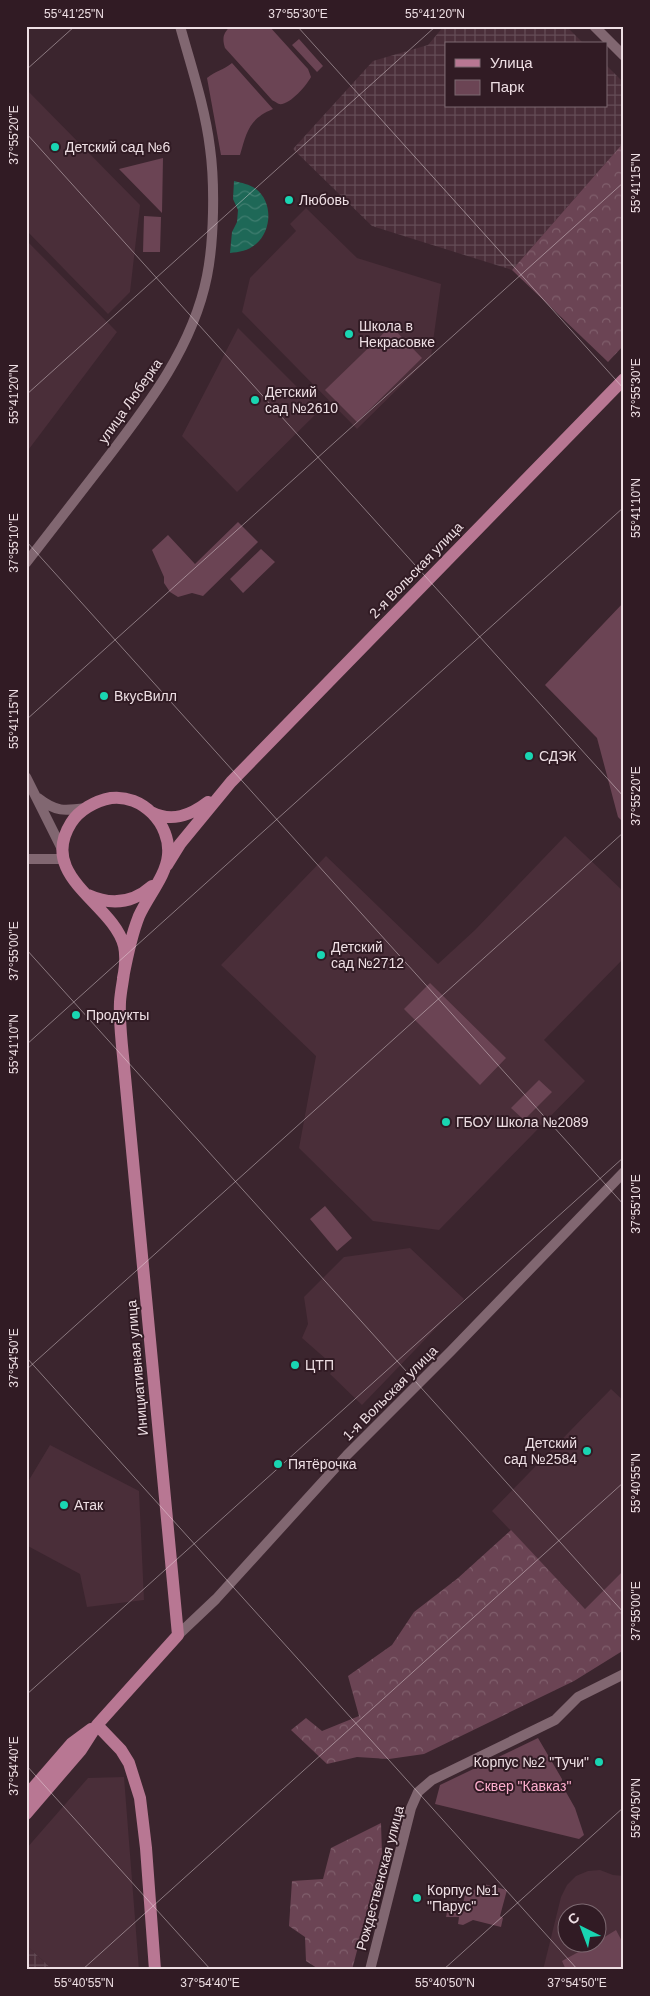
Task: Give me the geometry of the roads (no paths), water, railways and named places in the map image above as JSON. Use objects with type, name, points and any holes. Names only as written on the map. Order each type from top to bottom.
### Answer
[{"type":"main road","name":"2-я Вольская улица","points":[[151,812],[165,818],[184,816],[204,806],[231,782],[624,379]]},
{"type":"main road","name":"2-я Вольская улица","points":[[164,870],[180,844],[231,782]]},
{"type":"main road","points":[[64,855],[64,839],[75,816],[100,800],[114,798],[134,802],[151,812]]},
{"type":"main road","name":"Инициативная улица","points":[[123,978],[137,923],[164,870],[168,855],[164,830],[151,812]]},
{"type":"main road","name":"Инициативная улица","points":[[64,855],[71,878],[112,924],[121,938],[125,960],[120,1002],[124,1066],[178,1635]]},
{"type":"main road","name":"Инициативная улица","points":[[78,887],[99,900],[114,902],[129,901],[143,895],[156,883]]},
{"type":"main road","points":[[26,1814],[81,1750],[97,1725],[178,1635]]},
{"type":"main road","points":[[26,1796],[72,1743],[97,1725]]},
{"type":"main road","points":[[97,1725],[121,1750],[129,1763],[140,1798],[146,1848],[155,1970]]},
{"type":"street","name":"улица Люберка","points":[[26,563],[162,384],[194,318],[207,277],[212,208],[210,148],[200,97],[180,26]]},
{"type":"street","points":[[594,26],[624,56]]},
{"type":"street","points":[[26,777],[64,855],[26,859]]},
{"type":"street","points":[[35,796],[50,808],[63,811],[86,808]]},
{"type":"street","name":"1-я Вольская улица","points":[[178,1635],[216,1599],[347,1455],[451,1351],[624,1172]]},
{"type":"street","name":"Рождественская улица","points":[[370,1970],[411,1808],[421,1789],[439,1776],[555,1720],[578,1697],[624,1674]]},
{"type":"water","points":[[234,181],[251,186],[262,195],[268,208],[268,224],[256,244],[247,250],[230,253],[232,232],[237,222],[238,210],[233,199]]},
{"type":"place","name":"Детский сад №6","points":[[55,147]]},
{"type":"place","name":"Любовь","points":[[289,200]]},
{"type":"place","name":"Школа в Некрасовке","points":[[349,334]]},
{"type":"place","name":"Детский сад №2610","points":[[255,400]]},
{"type":"place","name":"ВкусВилл","points":[[104,696]]},
{"type":"place","name":"СДЭК","points":[[529,756]]},
{"type":"place","name":"Детский сад №2712","points":[[321,955]]},
{"type":"place","name":"Продукты","points":[[76,1015]]},
{"type":"place","name":"ГБОУ Школа №2089","points":[[446,1122]]},
{"type":"place","name":"ЦТП","points":[[295,1365]]},
{"type":"place","name":"Детский сад №2584","points":[[587,1451]]},
{"type":"place","name":"Пятёрочка","points":[[278,1464]]},
{"type":"place","name":"Атак","points":[[64,1505]]},
{"type":"place","name":"Корпус №2 \"Тучи\"","points":[[599,1762]]},
{"type":"place","name":"Корпус №1 \"Парус\"","points":[[417,1898]]},
{"type":"park label","name":"Сквер \"Кавказ\"","points":[[523,1786]]}]
